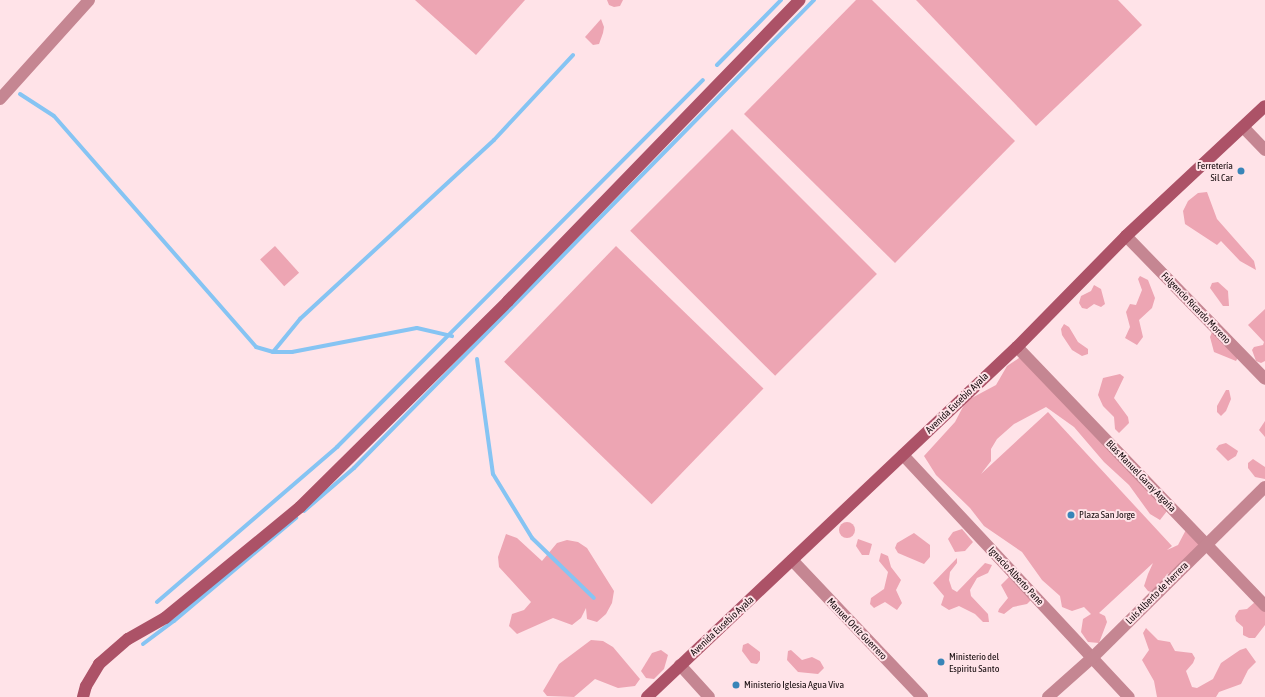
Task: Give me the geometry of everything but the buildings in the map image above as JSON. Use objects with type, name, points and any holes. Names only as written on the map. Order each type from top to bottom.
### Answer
[{"type":"street","points":[[0,99],[89,0]]},
{"type":"street","points":[[83,697],[86,686],[100,664],[128,639],[165,618],[300,507],[508,301],[800,0]]},
{"type":"street","name":"Avenida Eusebio Ayala","points":[[647,697],[1017,347],[1126,236],[1265,106]]},
{"type":"street","points":[[1243,127],[1265,150]]},
{"type":"street","name":"Fulgencio Ricardo Moreno","points":[[1126,236],[1265,379]]},
{"type":"street","name":"Blas Manuel Garay Argaña","points":[[1017,347],[1265,606]]},
{"type":"street","name":"Ignacio Alberto Pane","points":[[903,455],[1129,697]]},
{"type":"street","name":"Luis Alberto de Herrera","points":[[1048,697],[1092,658],[1265,487]]},
{"type":"street","name":"Manuel Ortíz Guerrero","points":[[792,560],[922,697]]},
{"type":"street","points":[[680,665],[710,697]]},
{"type":"shaded area","points":[[415,0],[525,0],[476,55]]},
{"type":"shaded area","points":[[607,0],[623,0],[620,6],[614,7],[609,5]]},
{"type":"shaded area","points":[[856,0],[872,0],[1015,141],[895,263],[744,114]]},
{"type":"shaded area","points":[[916,0],[1118,0],[1142,25],[1036,126]]},
{"type":"shaded area","points":[[601,19],[604,27],[603,33],[599,44],[593,45],[585,37]]},
{"type":"shaded area","points":[[732,129],[877,274],[775,376],[630,231]]},
{"type":"shaded area","points":[[1207,192],[1217,219],[1254,261],[1256,270],[1240,261],[1221,241],[1217,245],[1185,224],[1183,211],[1188,201],[1198,193]]},
{"type":"shaded area","points":[[275,246],[299,273],[284,286],[260,259]]},
{"type":"shaded area","points":[[616,246],[763,388],[652,504],[504,362]]},
{"type":"shaded area","points":[[1140,276],[1148,280],[1155,298],[1152,308],[1139,320],[1143,337],[1137,345],[1125,338],[1130,327],[1126,312],[1130,304],[1136,305],[1142,290],[1138,279]]},
{"type":"shaded area","points":[[1218,282],[1228,291],[1229,306],[1223,306],[1210,288],[1212,283]]},
{"type":"shaded area","points":[[1094,285],[1101,289],[1105,304],[1101,307],[1094,304],[1087,309],[1082,308],[1079,303],[1081,296],[1091,291]]},
{"type":"shaded area","points":[[1265,309],[1265,361],[1261,363],[1256,361],[1252,350],[1254,347],[1263,345],[1264,342],[1248,325]]},
{"type":"shaded area","points":[[1064,324],[1069,327],[1078,342],[1088,349],[1088,354],[1082,356],[1072,350],[1062,335],[1061,329]]},
{"type":"shaded area","points":[[1212,332],[1240,354],[1236,361],[1214,352],[1210,337]]},
{"type":"shaded area","points":[[1025,354],[1167,511],[1160,520],[1150,514],[1129,485],[1104,462],[1074,427],[1046,407],[1014,424],[997,439],[991,449],[991,461],[981,474],[1048,412],[1172,546],[1167,550],[1178,545],[1189,524],[1199,529],[1200,541],[1189,567],[1167,574],[1154,593],[1148,591],[1144,586],[1153,563],[1099,613],[1105,616],[1107,622],[1099,643],[1088,642],[1081,632],[1083,619],[1091,614],[1084,607],[1072,611],[1062,607],[1060,596],[1042,580],[1022,552],[984,526],[970,508],[936,475],[924,456],[955,422],[966,401],[996,385],[1007,366]]},
{"type":"shaded area","points":[[1120,374],[1124,377],[1114,398],[1128,417],[1129,423],[1119,433],[1115,429],[1114,417],[1103,406],[1098,395],[1103,378]]},
{"type":"shaded area","points":[[1226,390],[1229,390],[1231,399],[1226,411],[1221,416],[1217,412],[1217,406]]},
{"type":"shaded area","points":[[1265,421],[1265,437],[1259,430]]},
{"type":"shaded area","points":[[1226,443],[1238,451],[1236,456],[1228,461],[1216,449],[1219,445]]},
{"type":"shaded area","points":[[1253,459],[1265,467],[1265,479],[1255,477],[1248,468],[1248,463]]},
{"type":"shaded area","points":[[847,522],[854,527],[855,530],[850,537],[847,538],[840,533],[839,530],[844,523]]},
{"type":"shaded area","points":[[962,529],[973,542],[965,551],[955,552],[948,539],[953,532]]},
{"type":"shaded area","points":[[914,533],[930,545],[930,557],[924,564],[898,553],[895,548],[897,543]]},
{"type":"shaded area","points":[[506,534],[517,538],[542,561],[557,543],[567,540],[578,542],[587,548],[614,591],[612,603],[606,614],[597,622],[587,619],[586,608],[581,618],[572,625],[553,618],[517,634],[509,626],[512,614],[524,610],[531,602],[499,567],[498,557]]},
{"type":"shaded area","points":[[858,539],[872,544],[869,555],[862,555],[856,546]]},
{"type":"shaded area","points":[[881,553],[888,556],[891,567],[901,580],[896,590],[902,603],[897,610],[885,602],[874,608],[870,604],[871,598],[884,589],[888,572],[879,561]]},
{"type":"shaded area","points":[[957,558],[957,563],[950,572],[949,580],[952,589],[957,592],[985,563],[992,565],[988,573],[977,578],[970,590],[971,596],[988,614],[989,622],[983,622],[975,614],[959,606],[949,610],[941,605],[944,596],[933,583]]},
{"type":"shaded area","points":[[998,565],[1031,600],[1027,604],[1013,607],[1004,614],[998,612],[1008,598],[1001,585],[1009,577]]},
{"type":"shaded area","points":[[1255,602],[1265,605],[1265,625],[1255,638],[1249,638],[1243,635],[1243,627],[1236,621],[1235,616],[1239,610],[1247,609]]},
{"type":"shaded area","points":[[1146,628],[1158,640],[1170,642],[1175,651],[1192,653],[1195,658],[1193,663],[1186,671],[1192,687],[1197,688],[1213,679],[1221,663],[1240,650],[1246,648],[1256,662],[1248,670],[1241,684],[1219,692],[1216,697],[1157,697],[1154,681],[1142,660],[1149,650],[1143,633]]},
{"type":"shaded area","points":[[591,640],[603,641],[613,647],[640,679],[635,686],[618,688],[595,679],[574,697],[547,696],[543,691],[559,664]]},
{"type":"shaded area","points":[[748,643],[760,652],[760,660],[757,664],[751,663],[742,651],[743,645]]},
{"type":"shaded area","points":[[661,650],[668,655],[664,669],[654,679],[646,678],[641,671],[652,653]]},
{"type":"shaded area","points":[[791,650],[802,660],[812,657],[820,661],[824,668],[818,674],[798,672],[787,660],[788,651]]},
{"type":"waterway","points":[[717,65],[781,0]]},
{"type":"waterway","points":[[304,511],[354,468],[814,0]]},
{"type":"waterway","points":[[273,352],[300,319],[494,140],[573,55]]},
{"type":"waterway","points":[[157,602],[337,447],[703,80]]},
{"type":"waterway","points":[[20,94],[54,116],[256,347],[273,352],[292,352],[417,328],[452,336]]},
{"type":"waterway","points":[[477,359],[493,474],[532,538],[594,598]]},
{"type":"waterway","points":[[143,644],[174,621],[296,518]]},
{"type":"place","name":"Ferretería Sil Car","points":[[1241,171]]},
{"type":"place","name":"Plaza San Jorge","points":[[1071,515]]},
{"type":"place","name":"Ministerio del Espiritu Santo","points":[[941,662]]},
{"type":"place","name":"Ministerio Iglesia Agua Viva","points":[[736,685]]}]
